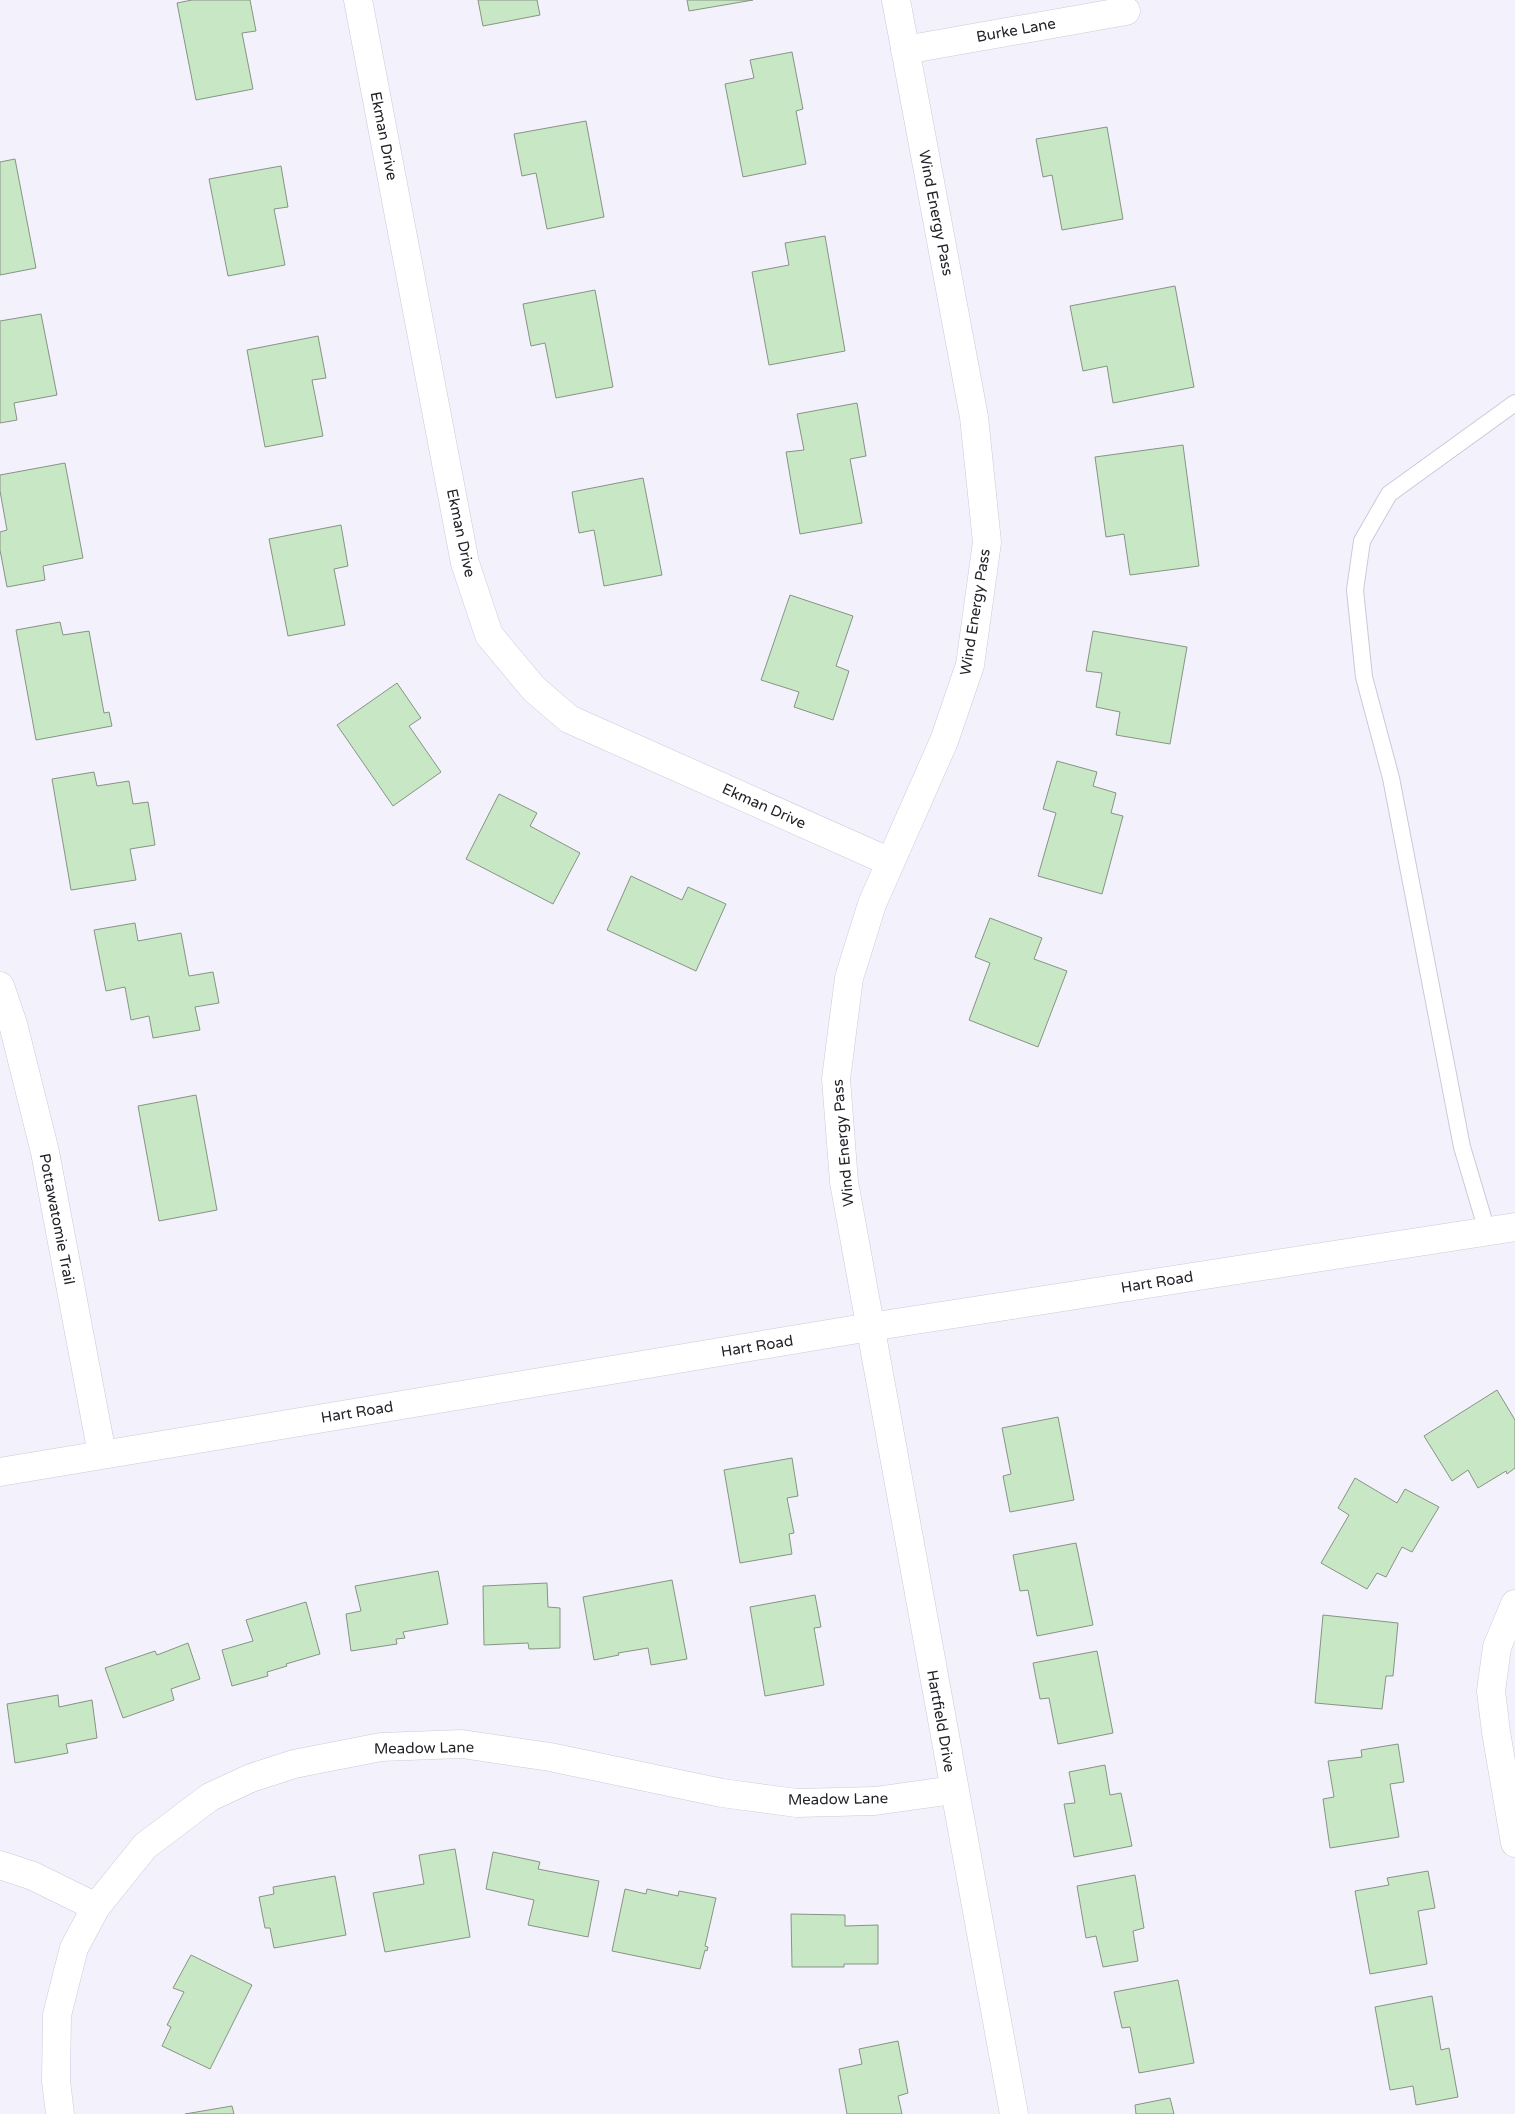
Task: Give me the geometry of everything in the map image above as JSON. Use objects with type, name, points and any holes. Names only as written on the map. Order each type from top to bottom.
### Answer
[{"type":"street","name":"Ekman Drive","points":[[358,0],[465,563],[489,635],[534,689],[569,719],[890,862]]},
{"type":"street","name":"Wind Energy Pass","points":[[870,1327],[844,1182],[836,1078],[849,978],[872,904],[944,741],[970,665],[987,542],[974,417],[896,0]]},
{"type":"street","name":"Burke Lane","points":[[905,50],[1126,11]]},
{"type":"street","name":"Pottawatomie Trail","points":[[0,986],[13,1024],[45,1152],[102,1454]]},
{"type":"street","name":"Hart Road","points":[[0,1472],[870,1327],[1515,1227]]},
{"type":"street","name":"Hartfield Drive","points":[[870,1327],[1014,2114]]},
{"type":"street","points":[[1515,1604],[1497,1647],[1492,1691],[1496,1732],[1515,1843]]},
{"type":"street","name":"Meadow Lane","points":[[60,2114],[56,2081],[56,2014],[74,1948],[96,1907],[145,1846],[210,1797],[251,1778],[294,1764],[381,1747],[462,1744],[550,1757],[722,1793],[797,1803],[875,1801],[954,1790]]},
{"type":"street","points":[[0,1865],[33,1876],[96,1907]]},
{"type":"lane","points":[[1487,1231],[1462,1147],[1391,778],[1364,677],[1355,590],[1362,541],[1389,494],[1515,403]]},
{"type":"building","points":[[192,0],[250,0],[256,31],[242,33],[253,89],[196,100],[177,3]]},
{"type":"building","points":[[478,0],[537,0],[540,15],[483,26]]},
{"type":"building","points":[[687,0],[753,0],[689,11]]},
{"type":"building","points":[[792,52],[803,109],[796,111],[806,164],[743,177],[725,84],[754,78],[750,60]]},
{"type":"building","points":[[586,121],[604,217],[547,229],[536,173],[522,176],[514,134]]},
{"type":"building","points":[[1107,127],[1123,219],[1062,230],[1052,175],[1043,177],[1036,139]]},
{"type":"building","points":[[15,159],[36,268],[0,275],[0,162]]},
{"type":"building","points":[[281,166],[288,207],[274,209],[285,265],[228,276],[209,179]]},
{"type":"building","points":[[825,236],[845,351],[769,365],[752,272],[789,265],[785,243]]},
{"type":"building","points":[[1175,286],[1194,387],[1113,403],[1107,366],[1083,371],[1070,306]]},
{"type":"building","points":[[595,290],[613,387],[556,398],[545,343],[531,346],[523,304]]},
{"type":"building","points":[[41,314],[57,395],[14,403],[17,420],[0,423],[0,321]]},
{"type":"building","points":[[318,336],[326,378],[312,380],[323,436],[265,447],[247,350]]},
{"type":"building","points":[[857,403],[866,456],[850,459],[862,523],[800,534],[786,452],[804,450],[797,414]]},
{"type":"building","points":[[1183,445],[1199,566],[1130,575],[1124,534],[1106,537],[1095,457]]},
{"type":"building","points":[[65,463],[83,558],[43,566],[45,580],[7,587],[0,550],[0,532],[7,530],[0,491],[0,475]]},
{"type":"building","points":[[643,478],[662,575],[604,586],[594,530],[579,533],[572,492]]},
{"type":"building","points":[[341,525],[348,566],[334,569],[345,625],[288,636],[269,539]]},
{"type":"building","points":[[790,595],[853,616],[836,666],[849,671],[833,720],[794,707],[799,692],[761,680]]},
{"type":"building","points":[[60,622],[63,635],[89,631],[104,713],[109,712],[112,726],[36,740],[16,630]]},
{"type":"building","points":[[1093,631],[1187,647],[1170,744],[1116,735],[1120,712],[1096,707],[1102,673],[1086,671]]},
{"type":"building","points":[[397,683],[421,718],[409,726],[441,772],[393,806],[337,725]]},
{"type":"building","points":[[1057,761],[1097,772],[1093,786],[1116,793],[1111,813],[1123,816],[1102,894],[1038,876],[1056,813],[1043,809]]},
{"type":"building","points":[[94,772],[97,786],[129,781],[133,804],[148,802],[155,845],[130,849],[136,880],[71,890],[52,779]]},
{"type":"building","points":[[499,794],[537,813],[530,826],[580,853],[553,904],[466,859]]},
{"type":"building","points":[[631,876],[682,900],[688,887],[726,904],[696,971],[607,930]]},
{"type":"building","points":[[990,918],[1042,938],[1034,959],[1067,971],[1038,1047],[969,1020],[990,963],[975,957]]},
{"type":"building","points":[[135,923],[138,941],[181,933],[189,976],[213,972],[219,1003],[195,1007],[200,1030],[153,1038],[149,1016],[131,1020],[125,987],[106,991],[94,930]]},
{"type":"building","points":[[196,1095],[217,1210],[159,1221],[138,1106]]},
{"type":"building","points":[[1497,1390],[1515,1420],[1515,1468],[1507,1474],[1506,1471],[1478,1488],[1468,1470],[1452,1481],[1424,1436]]},
{"type":"building","points":[[1058,1417],[1074,1500],[1010,1512],[1003,1476],[1011,1474],[1002,1428]]},
{"type":"building","points":[[792,1458],[798,1496],[787,1498],[794,1533],[789,1534],[792,1554],[740,1563],[724,1470]]},
{"type":"building","points":[[1355,1478],[1397,1503],[1405,1489],[1439,1507],[1412,1552],[1402,1547],[1386,1577],[1377,1573],[1367,1589],[1321,1563],[1349,1515],[1338,1508]]},
{"type":"building","points":[[1076,1543],[1093,1625],[1037,1636],[1028,1590],[1020,1591],[1013,1555]]},
{"type":"building","points":[[438,1571],[448,1624],[403,1632],[405,1638],[396,1639],[397,1644],[351,1651],[346,1614],[361,1611],[355,1586]]},
{"type":"building","points":[[672,1580],[687,1659],[651,1665],[648,1648],[618,1653],[619,1655],[594,1660],[583,1597]]},
{"type":"building","points":[[547,1583],[548,1607],[560,1608],[560,1648],[529,1649],[528,1643],[484,1645],[483,1586]]},
{"type":"building","points":[[815,1595],[821,1627],[814,1628],[824,1685],[765,1696],[750,1607]]},
{"type":"building","points":[[306,1602],[320,1654],[267,1672],[268,1676],[232,1686],[222,1650],[253,1641],[246,1620]]},
{"type":"building","points":[[1323,1615],[1398,1623],[1393,1676],[1386,1676],[1382,1709],[1315,1703]]},
{"type":"building","points":[[188,1643],[200,1679],[171,1689],[174,1700],[123,1718],[105,1668],[155,1651],[157,1655]]},
{"type":"building","points":[[1097,1651],[1113,1733],[1058,1744],[1049,1698],[1040,1699],[1033,1663]]},
{"type":"building","points":[[58,1695],[59,1707],[92,1700],[97,1738],[66,1744],[68,1753],[15,1763],[7,1704]]},
{"type":"building","points":[[1398,1744],[1404,1782],[1390,1784],[1399,1837],[1330,1848],[1323,1799],[1334,1797],[1328,1761],[1362,1757],[1361,1750]]},
{"type":"building","points":[[1105,1765],[1110,1795],[1121,1793],[1132,1846],[1074,1857],[1064,1804],[1075,1803],[1069,1772]]},
{"type":"building","points":[[455,1849],[470,1937],[385,1952],[373,1893],[424,1884],[419,1855]]},
{"type":"building","points":[[493,1852],[540,1862],[538,1869],[599,1881],[588,1937],[528,1925],[534,1900],[486,1889]]},
{"type":"building","points":[[1428,1871],[1435,1908],[1418,1911],[1427,1964],[1370,1974],[1355,1891],[1389,1885],[1387,1878]]},
{"type":"building","points":[[1135,1875],[1144,1928],[1133,1931],[1138,1961],[1103,1967],[1096,1936],[1086,1938],[1077,1886]]},
{"type":"building","points":[[335,1876],[346,1935],[274,1948],[270,1928],[265,1928],[259,1897],[274,1894],[273,1887]]},
{"type":"building","points":[[625,1889],[646,1894],[647,1889],[678,1896],[679,1891],[716,1898],[705,1946],[708,1947],[707,1951],[705,1950],[700,1969],[612,1951]]},
{"type":"building","points":[[791,1914],[845,1915],[845,1926],[878,1925],[878,1964],[844,1964],[844,1967],[792,1967]]},
{"type":"building","points":[[191,1955],[252,1985],[210,2069],[162,2046],[171,2027],[167,2025],[184,1992],[173,1988]]},
{"type":"building","points":[[1178,1980],[1194,2063],[1139,2073],[1130,2027],[1122,2028],[1114,1992]]},
{"type":"building","points":[[1432,1996],[1441,2050],[1449,2048],[1458,2097],[1416,2105],[1413,2086],[1390,2090],[1375,2007]]},
{"type":"building","points":[[898,2041],[908,2093],[898,2096],[902,2114],[847,2114],[839,2069],[862,2064],[859,2049]]},
{"type":"building","points":[[1170,2098],[1174,2114],[1136,2114],[1135,2105]]},
{"type":"building","points":[[232,2106],[234,2114],[185,2114]]}]
